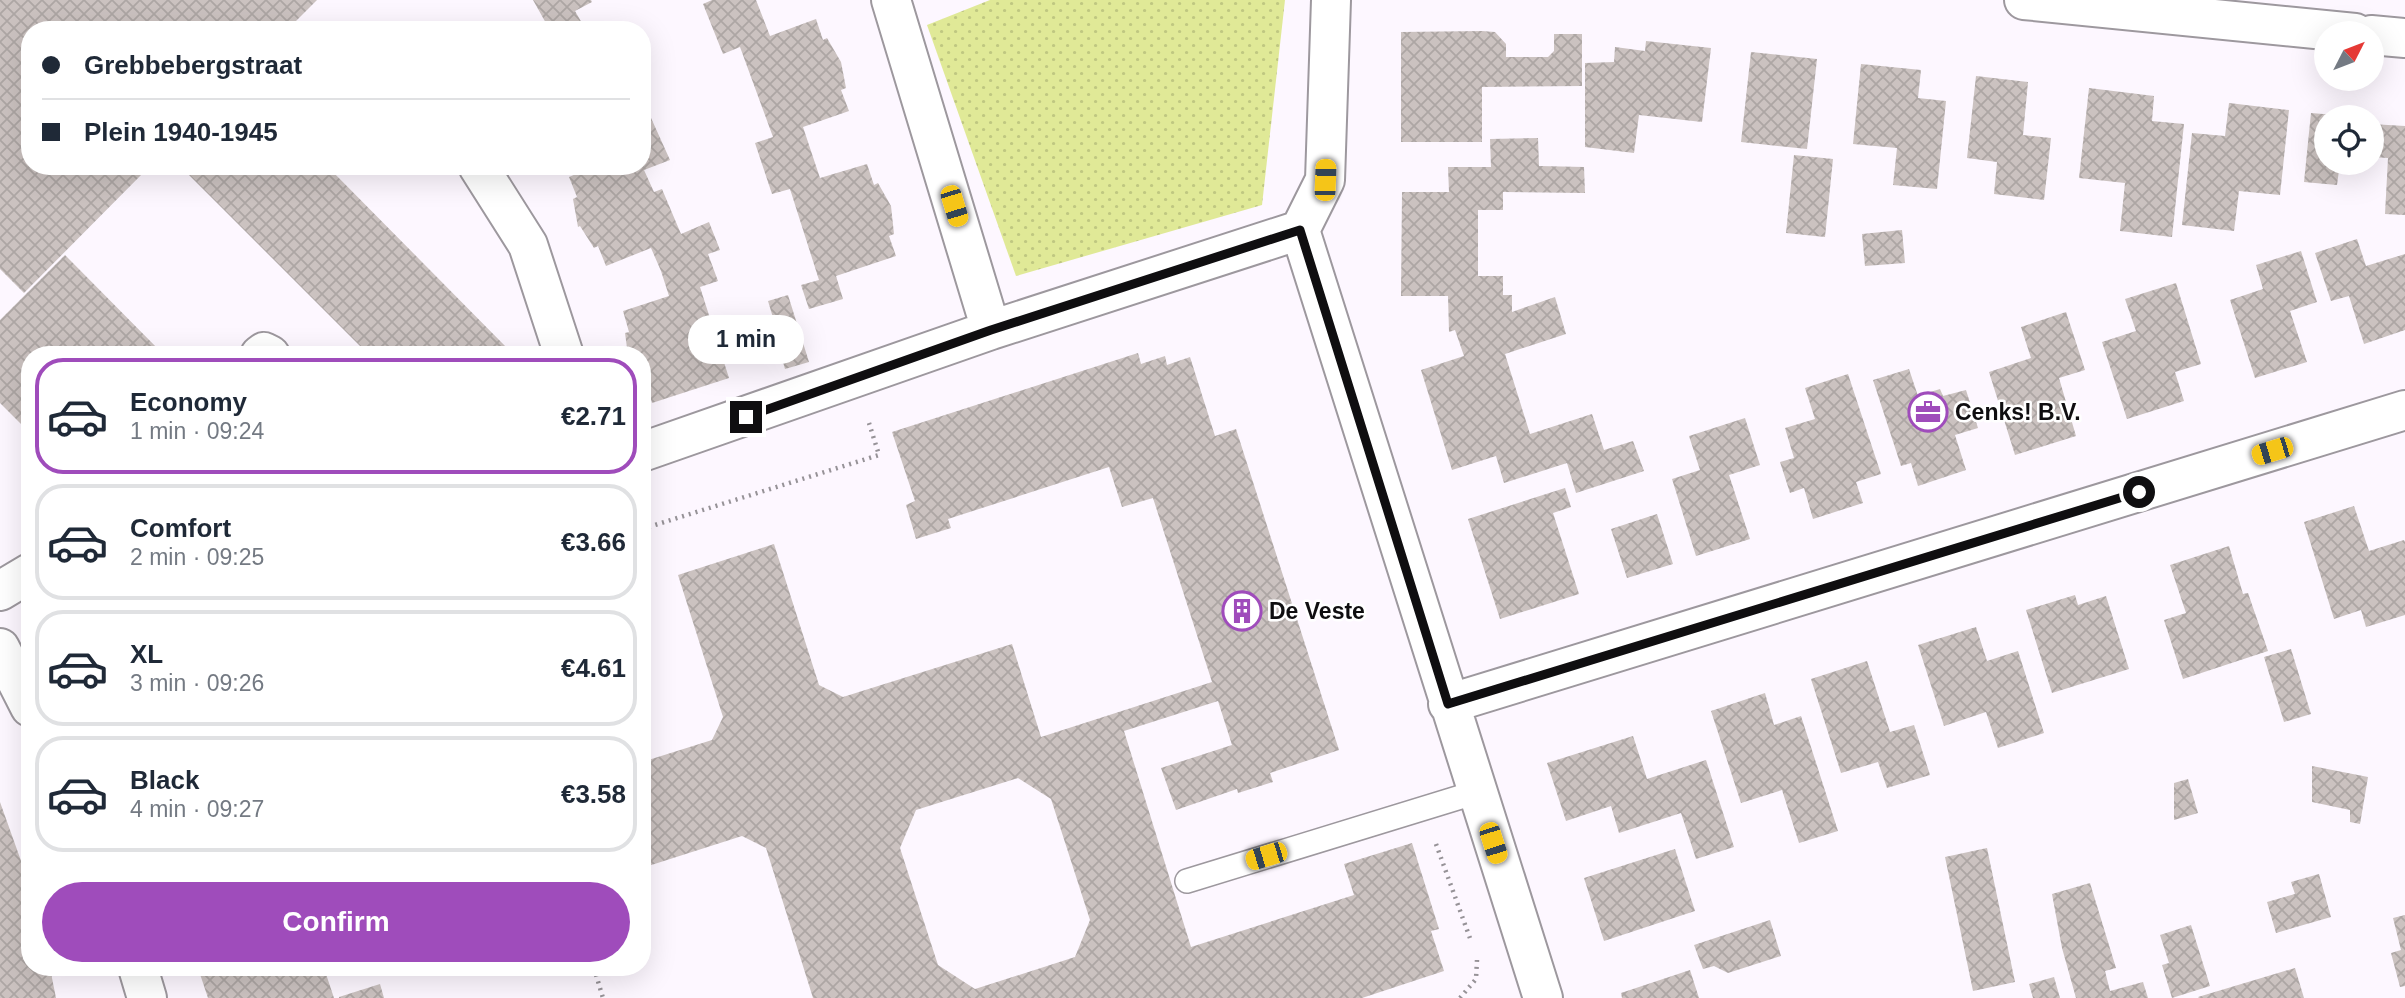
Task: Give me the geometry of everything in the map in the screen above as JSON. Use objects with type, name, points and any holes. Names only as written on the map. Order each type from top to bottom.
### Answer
[{"type":"street","points":[[1331,0],[1325,180],[1300,230],[1543,998]]},
{"type":"street","points":[[2024,0],[2314,29]]},
{"type":"street","points":[[899,2],[991,330]]},
{"type":"street","points":[[2384,36],[2405,38]]},
{"type":"street","points":[[484,175],[528,245],[561,346]]},
{"type":"street","points":[[651,449],[991,330],[1300,230]]},
{"type":"street","points":[[1448,704],[2405,410]]},
{"type":"street","points":[[0,592],[21,579]]},
{"type":"street","points":[[0,648],[21,689]]},
{"type":"street","points":[[141,976],[148,998]]},
{"type":"lane","points":[[1187,881],[1477,792]]},
{"type":"path","points":[[651,526],[879,455],[856,378]]},
{"type":"path","points":[[1424,808],[1473,946]]},
{"type":"path","points":[[1460,998],[1476,979],[1476,955]]},
{"type":"path","points":[[596,976],[603,998]]},
{"type":"green space","points":[[990,0],[1285,0],[1262,205],[1016,276],[927,25]]},
{"type":"building","points":[[0,0],[317,0],[296,21],[21,21],[21,175],[141,175],[24,293],[0,269]]},
{"type":"building","points":[[533,0],[592,2],[575,11],[581,21],[545,21]]},
{"type":"building","points":[[712,0],[756,0],[770,36],[816,19],[823,40],[827,38],[841,62],[846,88],[841,90],[849,111],[803,127],[820,178],[867,164],[874,185],[878,183],[891,206],[894,234],[889,236],[896,256],[836,276],[843,299],[809,309],[801,285],[819,280],[790,189],[772,194],[755,143],[773,137],[740,47],[723,54],[703,4]]},
{"type":"building","points":[[1401,32],[1495,32],[1506,44],[1506,57],[1548,57],[1554,51],[1554,34],[1582,34],[1582,86],[1482,87],[1482,142],[1401,142]]},
{"type":"building","points":[[1646,41],[1711,48],[1702,122],[1639,115],[1634,153],[1585,147],[1585,63],[1614,62],[1615,47],[1645,51]]},
{"type":"building","points":[[1751,52],[1817,59],[1807,149],[1741,142]]},
{"type":"building","points":[[1861,64],[1921,70],[1918,98],[1946,101],[1937,189],[1893,185],[1897,148],[1853,144]]},
{"type":"building","points":[[1976,76],[2028,82],[2023,135],[2051,138],[2044,200],[1994,194],[1997,162],[1967,158]]},
{"type":"building","points":[[2089,88],[2154,96],[2152,121],[2184,124],[2172,237],[2120,231],[2125,183],[2079,178]]},
{"type":"building","points":[[2229,103],[2289,110],[2280,195],[2239,191],[2234,231],[2182,225],[2192,133],[2225,136]]},
{"type":"building","points":[[2311,113],[2314,113],[2314,175],[2338,175],[2337,185],[2304,182]]},
{"type":"building","points":[[651,118],[670,160],[651,167]]},
{"type":"building","points":[[2384,125],[2405,126],[2405,215],[2385,214],[2388,158],[2384,158]]},
{"type":"building","points":[[1538,138],[1539,166],[1584,167],[1585,193],[1503,192],[1503,210],[1478,210],[1478,276],[1503,276],[1503,295],[1512,295],[1512,312],[1555,297],[1566,334],[1505,354],[1530,434],[1592,414],[1604,450],[1633,441],[1644,471],[1576,493],[1567,463],[1504,483],[1496,456],[1452,470],[1421,370],[1464,356],[1455,330],[1449,332],[1448,296],[1401,296],[1402,192],[1449,192],[1448,167],[1491,167],[1490,139]]},
{"type":"building","points":[[1794,155],[1833,159],[1825,237],[1786,233]]},
{"type":"building","points":[[189,175],[336,175],[505,346],[360,346]]},
{"type":"building","points":[[646,175],[654,192],[662,189],[681,234],[709,222],[720,250],[708,254],[718,281],[700,287],[729,378],[652,403],[651,346],[627,346],[625,333],[629,332],[623,311],[669,296],[661,271],[651,248],[606,266],[598,246],[594,248],[580,226],[578,227],[573,199],[577,197],[569,177]]},
{"type":"building","points":[[1902,230],[1905,263],[1865,266],[1862,234]]},
{"type":"building","points":[[2357,239],[2366,266],[2405,254],[2405,330],[2364,344],[2349,296],[2331,301],[2315,253]]},
{"type":"building","points":[[2301,251],[2317,302],[2290,311],[2307,362],[2255,378],[2230,300],[2263,289],[2256,265]]},
{"type":"building","points":[[65,255],[155,346],[21,346],[21,424],[0,403],[0,320]]},
{"type":"building","points":[[2176,283],[2201,364],[2175,372],[2184,401],[2127,419],[2102,342],[2136,331],[2125,299]]},
{"type":"building","points":[[788,295],[809,362],[785,369],[768,301]]},
{"type":"building","points":[[2066,312],[2085,370],[2059,378],[2076,436],[2015,455],[1989,372],[2031,358],[2021,327]]},
{"type":"building","points":[[1138,353],[1141,364],[1165,356],[1167,365],[1190,357],[1215,436],[1236,429],[1339,750],[1270,773],[1273,782],[1238,793],[1237,789],[1176,810],[1161,768],[1232,745],[1218,701],[1124,731],[1191,947],[1354,895],[1344,864],[1412,843],[1439,929],[1431,931],[1444,971],[1362,998],[813,998],[766,848],[742,836],[651,865],[651,759],[712,740],[723,717],[678,575],[774,544],[819,685],[843,697],[1012,644],[1041,737],[1212,682],[1153,498],[1122,507],[1109,467],[948,519],[951,528],[916,539],[906,505],[915,501],[892,432]],"holes":[[[1018,778],[1051,799],[1090,920],[1075,957],[975,989],[938,965],[900,848],[916,810]]]},
{"type":"building","name":"Cenks! B.V.","points":[[1909,369],[1918,396],[1940,389],[1943,396],[1966,390],[1978,428],[1955,435],[1966,470],[1918,486],[1911,463],[1901,466],[1873,380]]},
{"type":"building","points":[[1848,374],[1881,474],[1856,482],[1863,503],[1813,519],[1804,488],[1790,493],[1780,462],[1794,458],[1785,428],[1815,419],[1805,388]]},
{"type":"building","points":[[1745,418],[1760,465],[1729,475],[1750,539],[1696,556],[1672,479],[1700,470],[1689,436]]},
{"type":"building","points":[[1565,488],[1571,507],[1553,513],[1579,594],[1500,619],[1468,519]]},
{"type":"building","points":[[2354,506],[2369,551],[2404,540],[2405,542],[2405,615],[2366,627],[2361,610],[2334,619],[2304,522]]},
{"type":"building","points":[[1657,514],[1673,564],[1627,578],[1611,529]]},
{"type":"building","points":[[2229,546],[2243,594],[2248,593],[2268,651],[2183,679],[2164,620],[2186,613],[2170,565]]},
{"type":"building","points":[[2075,595],[2078,605],[2106,596],[2129,669],[2052,693],[2026,610]]},
{"type":"building","points":[[1976,627],[1987,661],[2018,651],[2044,733],[1998,748],[1986,712],[1944,726],[1918,645]]},
{"type":"building","points":[[2291,649],[2311,714],[2284,722],[2264,657]]},
{"type":"building","points":[[1867,661],[1890,732],[1914,725],[1930,775],[1887,788],[1878,762],[1841,773],[1811,679]]},
{"type":"building","points":[[1765,693],[1774,725],[1801,716],[1838,831],[1799,843],[1782,790],[1741,803],[1711,711]]},
{"type":"building","points":[[1633,736],[1647,779],[1706,760],[1734,847],[1696,859],[1681,813],[1619,833],[1611,806],[1566,821],[1547,763]]},
{"type":"building","points":[[2312,766],[2368,777],[2360,824],[2350,822],[2350,810],[2312,802]]},
{"type":"building","points":[[2188,779],[2198,813],[2174,820],[2174,783]]},
{"type":"building","points":[[0,802],[21,861],[21,976],[52,976],[56,998],[0,998]]},
{"type":"building","points":[[1987,848],[2015,982],[1973,991],[1945,857]]},
{"type":"building","points":[[1675,849],[1695,911],[1604,941],[1584,878]]},
{"type":"building","points":[[2319,874],[2331,917],[2276,933],[2267,902],[2295,894],[2291,882]]},
{"type":"building","points":[[2090,883],[2116,968],[2105,971],[2110,991],[2143,982],[2148,998],[2076,998],[2062,948],[2052,894]]},
{"type":"building","points":[[2405,915],[2405,986],[2400,987],[2391,953],[2401,950],[2393,918]]},
{"type":"building","points":[[1770,920],[1781,956],[1728,973],[1714,966],[1703,969],[1694,945]]},
{"type":"building","points":[[2191,925],[2210,986],[2172,998],[2162,965],[2169,963],[2160,935]]},
{"type":"building","points":[[2295,968],[2304,998],[2198,997]]},
{"type":"building","points":[[1690,970],[1699,998],[1622,998],[1621,993]]},
{"type":"building","points":[[201,976],[327,976],[334,998],[208,998]]},
{"type":"building","points":[[2054,977],[2060,998],[2033,998],[2029,984]]},
{"type":"building","points":[[380,984],[384,998],[339,998],[339,997]]},
{"type":"place","name":"Cenks! B.V.","points":[[1928,412]]},
{"type":"place","name":"De Veste","points":[[1242,611]]},
{"type":"route","points":[[746,417],[991,330],[1300,230],[1448,704],[2139,492]]}]
